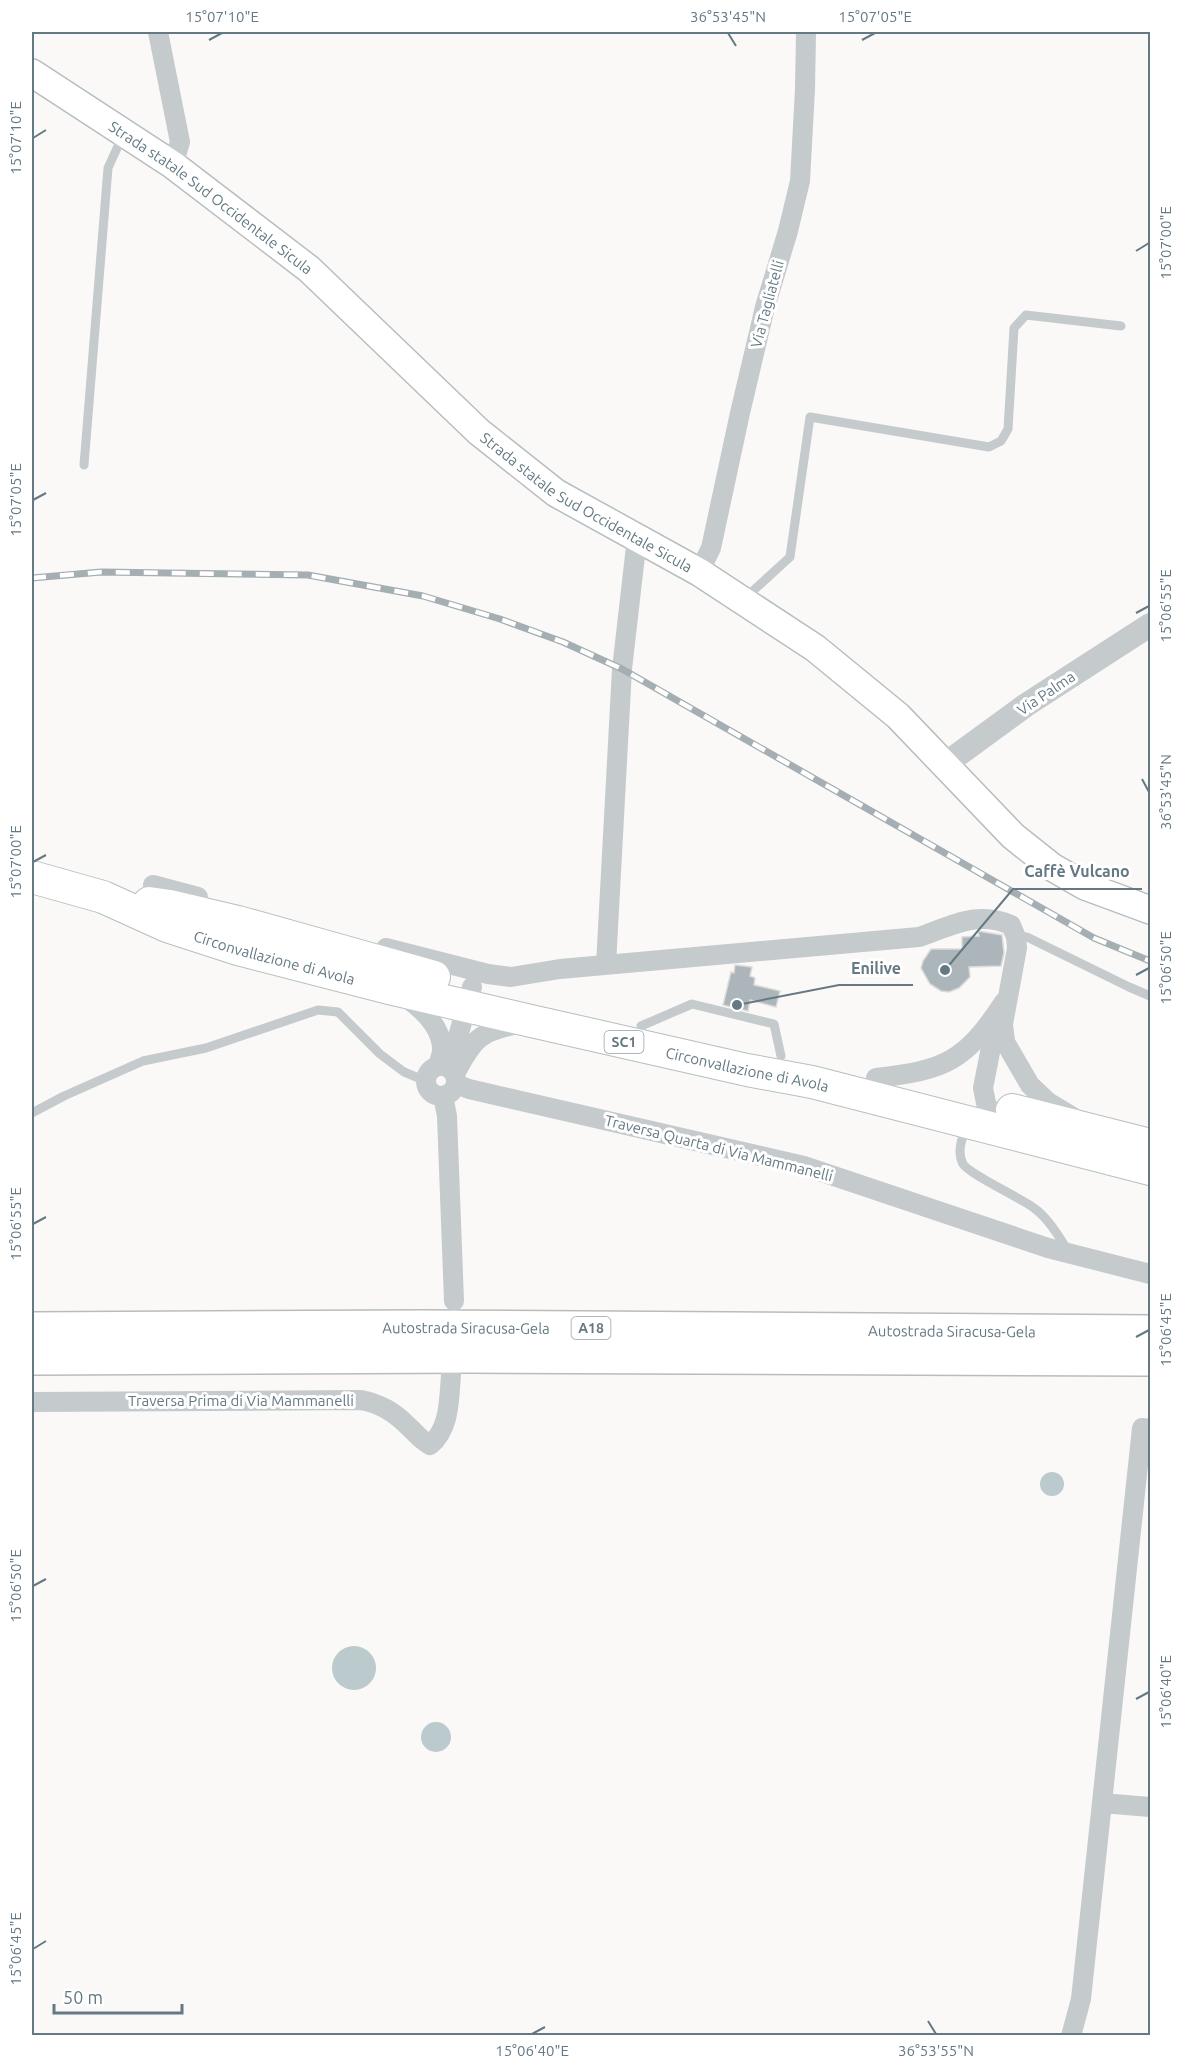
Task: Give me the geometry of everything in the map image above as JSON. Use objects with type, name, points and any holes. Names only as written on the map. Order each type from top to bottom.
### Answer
[{"type":"highway","name":"Autostrada Siracusa-Gela","points":[[32,1329],[422,1326],[1150,1332]]},
{"type":"highway","name":"Autostrada Siracusa-Gela","points":[[32,1358],[469,1356],[1150,1359]]},
{"type":"main road","name":"Strada statale Sud Occidentale Sicula","points":[[32,73],[174,165],[309,269],[479,432],[556,493],[699,572],[815,648],[898,716],[1013,836],[1052,867],[1085,886],[1150,910]]},
{"type":"main road","name":"Circonvallazione di Avola","points":[[32,877],[103,897],[170,906],[238,922],[463,995],[531,1021],[747,1070],[980,1118],[1099,1132],[1150,1145]]},
{"type":"main road","name":"Circonvallazione di Avola","points":[[103,897],[167,926],[238,949],[393,989],[463,995],[641,1026],[876,1078],[980,1118],[1150,1169]]},
{"type":"street","points":[[158,32],[180,142],[174,165]]},
{"type":"street","name":"Via Tagliatelli","points":[[699,572],[711,548],[762,317],[788,231],[800,181],[806,32]]},
{"type":"street","points":[[606,965],[622,669],[637,538]]},
{"type":"street","name":"Via Palma","points":[[944,765],[1026,705],[1150,625]]},
{"type":"street","points":[[153,885],[488,974],[511,977],[560,969],[919,937],[972,919],[997,918],[1011,925],[1016,937],[1017,948],[1002,1011],[995,1089],[980,1118]]},
{"type":"street","points":[[393,989],[418,1006],[435,1028],[444,1074],[454,1301]]},
{"type":"street","points":[[444,1074],[463,995]]},
{"type":"street","points":[[876,1078],[915,1074],[948,1062],[971,1045],[1002,1011]]},
{"type":"street","points":[[1002,1011],[1005,1042],[1030,1086],[1048,1102],[1099,1132]]},
{"type":"street","points":[[444,1074],[479,1038],[496,1028],[531,1021]]},
{"type":"street","name":"Traversa Quarta di Via Mammanelli","points":[[444,1074],[469,1089],[804,1166],[1037,1245],[1150,1274]]},
{"type":"street","name":"Traversa Prima di Via Mammanelli","points":[[32,1402],[361,1400],[379,1404],[393,1412],[420,1440],[430,1445],[438,1439],[444,1425],[451,1375]]},
{"type":"street","points":[[1071,2036],[1081,1999],[1142,1428],[1150,1429]]},
{"type":"street","points":[[1102,1803],[1150,1807]]},
{"type":"lane","points":[[84,465],[108,168],[124,133]]},
{"type":"lane","points":[[743,601],[790,557],[810,417],[989,447],[1001,441],[1008,429],[1014,328],[1026,315],[1121,326]]},
{"type":"lane","points":[[1016,937],[1027,937],[1150,996]]},
{"type":"lane","points":[[32,1113],[64,1096],[143,1061],[206,1048],[318,1010],[338,1012],[380,1054],[404,1072],[444,1074]]},
{"type":"lane","points":[[980,1118],[962,1137],[960,1150],[963,1164],[974,1175],[1036,1209],[1070,1254]]},
{"type":"shaded area","points":[[1052,1472],[1061,1475],[1064,1484],[1061,1493],[1052,1496],[1043,1493],[1040,1484],[1043,1475]]},
{"type":"shaded area","points":[[354,1646],[369,1653],[376,1668],[369,1683],[354,1690],[339,1683],[332,1668],[339,1653]]},
{"type":"shaded area","points":[[436,1722],[442,1723],[450,1731],[450,1743],[442,1751],[436,1752],[430,1751],[422,1743],[421,1737],[422,1731],[430,1723]]},
{"type":"building","points":[[978,931],[1002,935],[1004,953],[1001,966],[969,967],[970,977],[959,988],[949,992],[941,991],[930,984],[921,968],[931,949],[962,949],[962,937],[979,936]]},
{"type":"building","points":[[735,965],[752,967],[750,976],[755,978],[754,985],[780,991],[776,1007],[750,1000],[748,1011],[723,1005],[731,972],[734,973]]},
{"type":"railway","points":[[32,578],[101,572],[308,575],[423,596],[500,619],[563,642],[622,669],[1094,938],[1150,961]]},
{"type":"place","name":"Caffè Vulcano","points":[[945,970]]},
{"type":"place","name":"Enilive","points":[[737,1005]]}]
